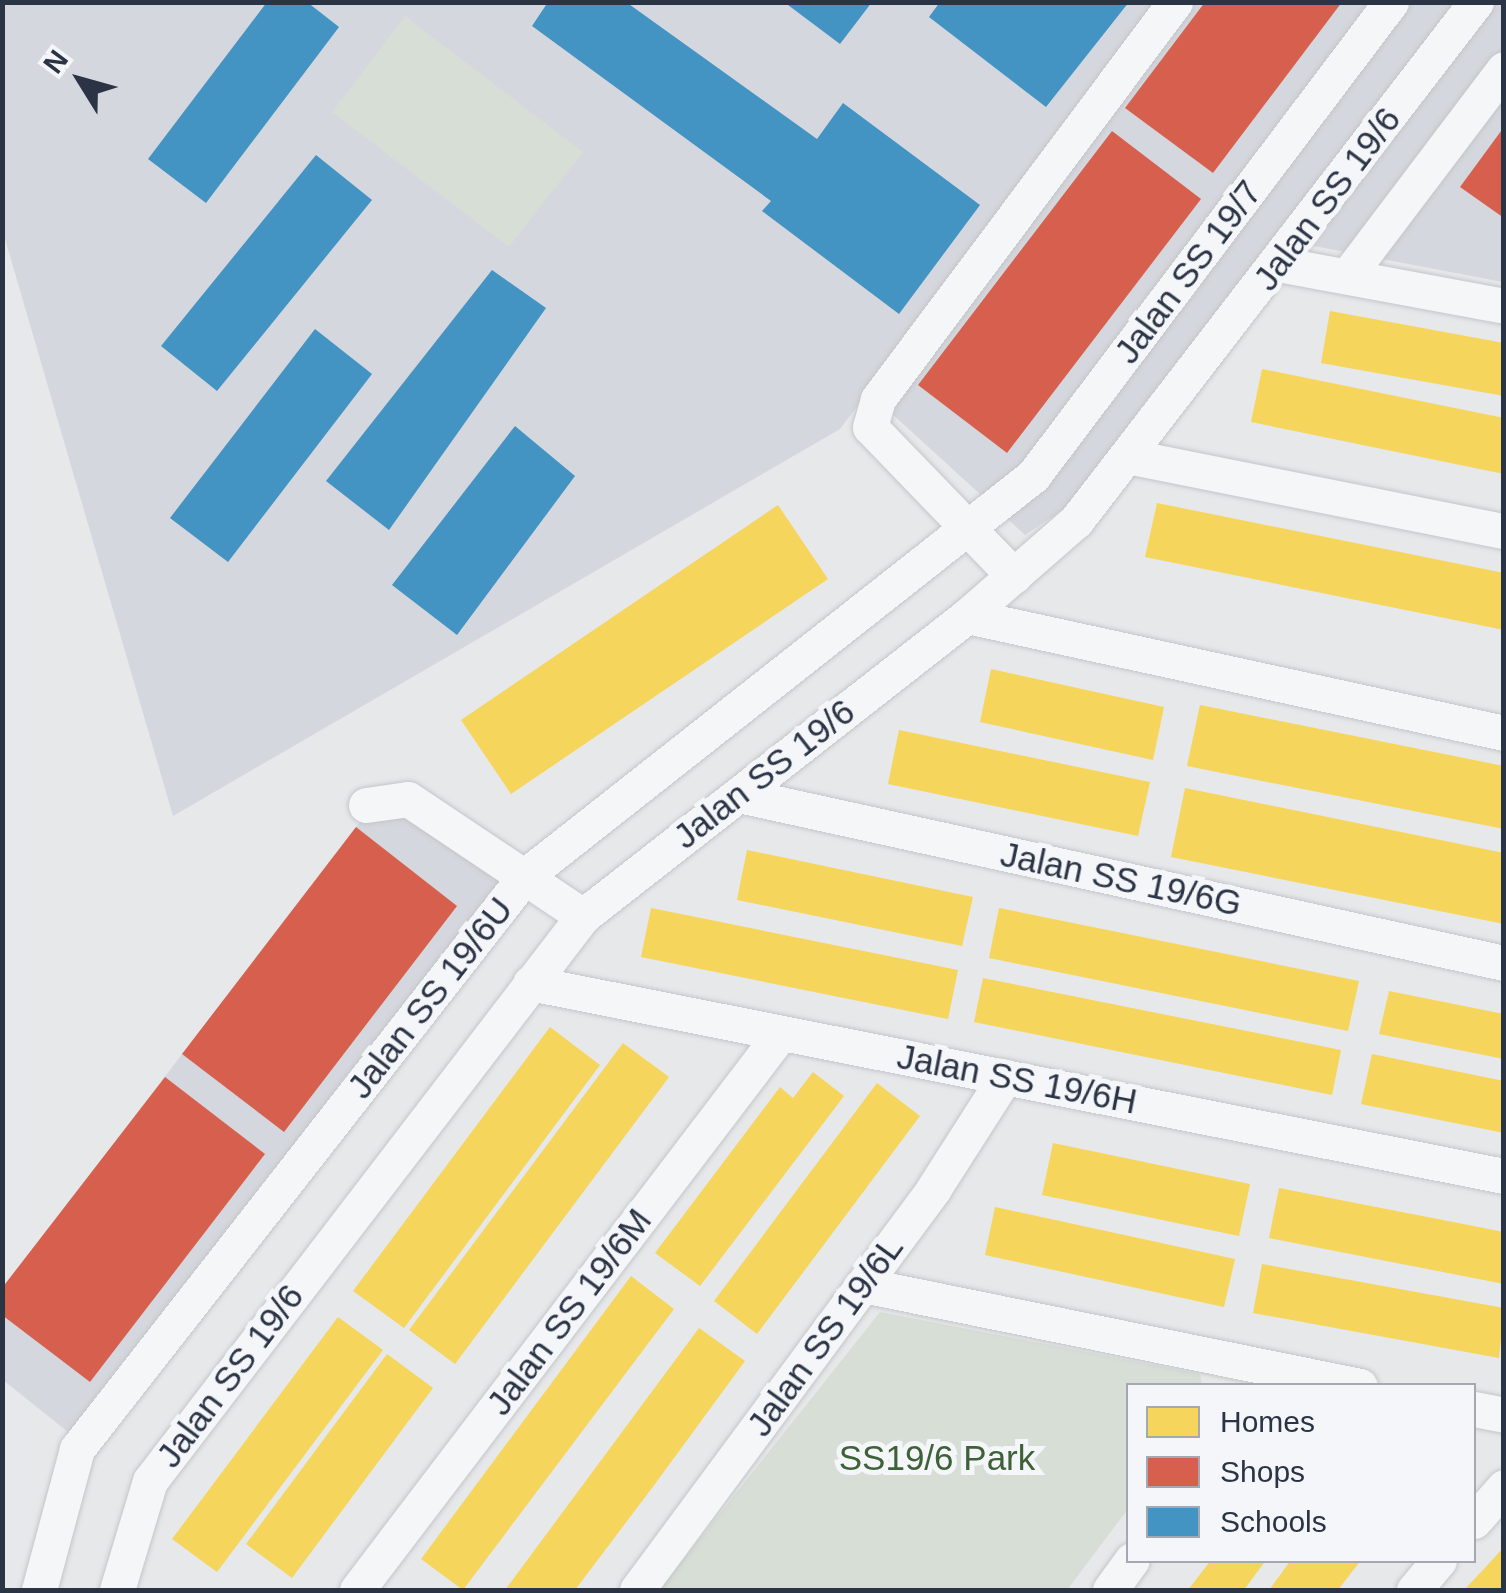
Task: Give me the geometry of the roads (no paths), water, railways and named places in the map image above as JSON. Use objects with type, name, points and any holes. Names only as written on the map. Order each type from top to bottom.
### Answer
[{"type":"street","points":[[1014,576],[870,427],[878,399],[1174,2]]},
{"type":"street","name":"Jalan SS 19/7","points":[[969,526],[1033,476],[1392,2]]},
{"type":"street","name":"Jalan SS 19/6","points":[[116,1590],[150,1480],[583,916],[967,616],[1076,522],[1132,456],[1476,2]]},
{"type":"street","points":[[1348,276],[1504,69]]},
{"type":"street","points":[[1278,264],[1504,306]]},
{"type":"street","points":[[1132,456],[1504,530]]},
{"type":"street","name":"Jalan SS 19/6U","points":[[39,1590],[77,1449],[526,876],[969,526]]},
{"type":"street","points":[[967,616],[1504,733]]},
{"type":"street","name":"Jalan SS 19/6G","points":[[738,795],[1504,962]]},
{"type":"street","points":[[366,805],[408,799],[583,916]]},
{"type":"street","name":"Jalan SS 19/6H","points":[[530,983],[1504,1176]]},
{"type":"street","name":"Jalan SS 19/6M","points":[[357,1590],[781,1033]]},
{"type":"street","name":"Jalan SS 19/6L","points":[[638,1590],[863,1285],[1005,1077]]},
{"type":"street","points":[[863,1285],[1268,1377],[1329,1383]]},
{"type":"street","points":[[1476,1408],[1504,1415]]},
{"type":"street","points":[[1476,1519],[1504,1486]]},
{"type":"street","points":[[1110,1590],[1130,1563]]},
{"type":"street","points":[[1414,1590],[1436,1563]]},
{"type":"park label","name":"SS19/6 Park","points":[[937,1458]]}]
